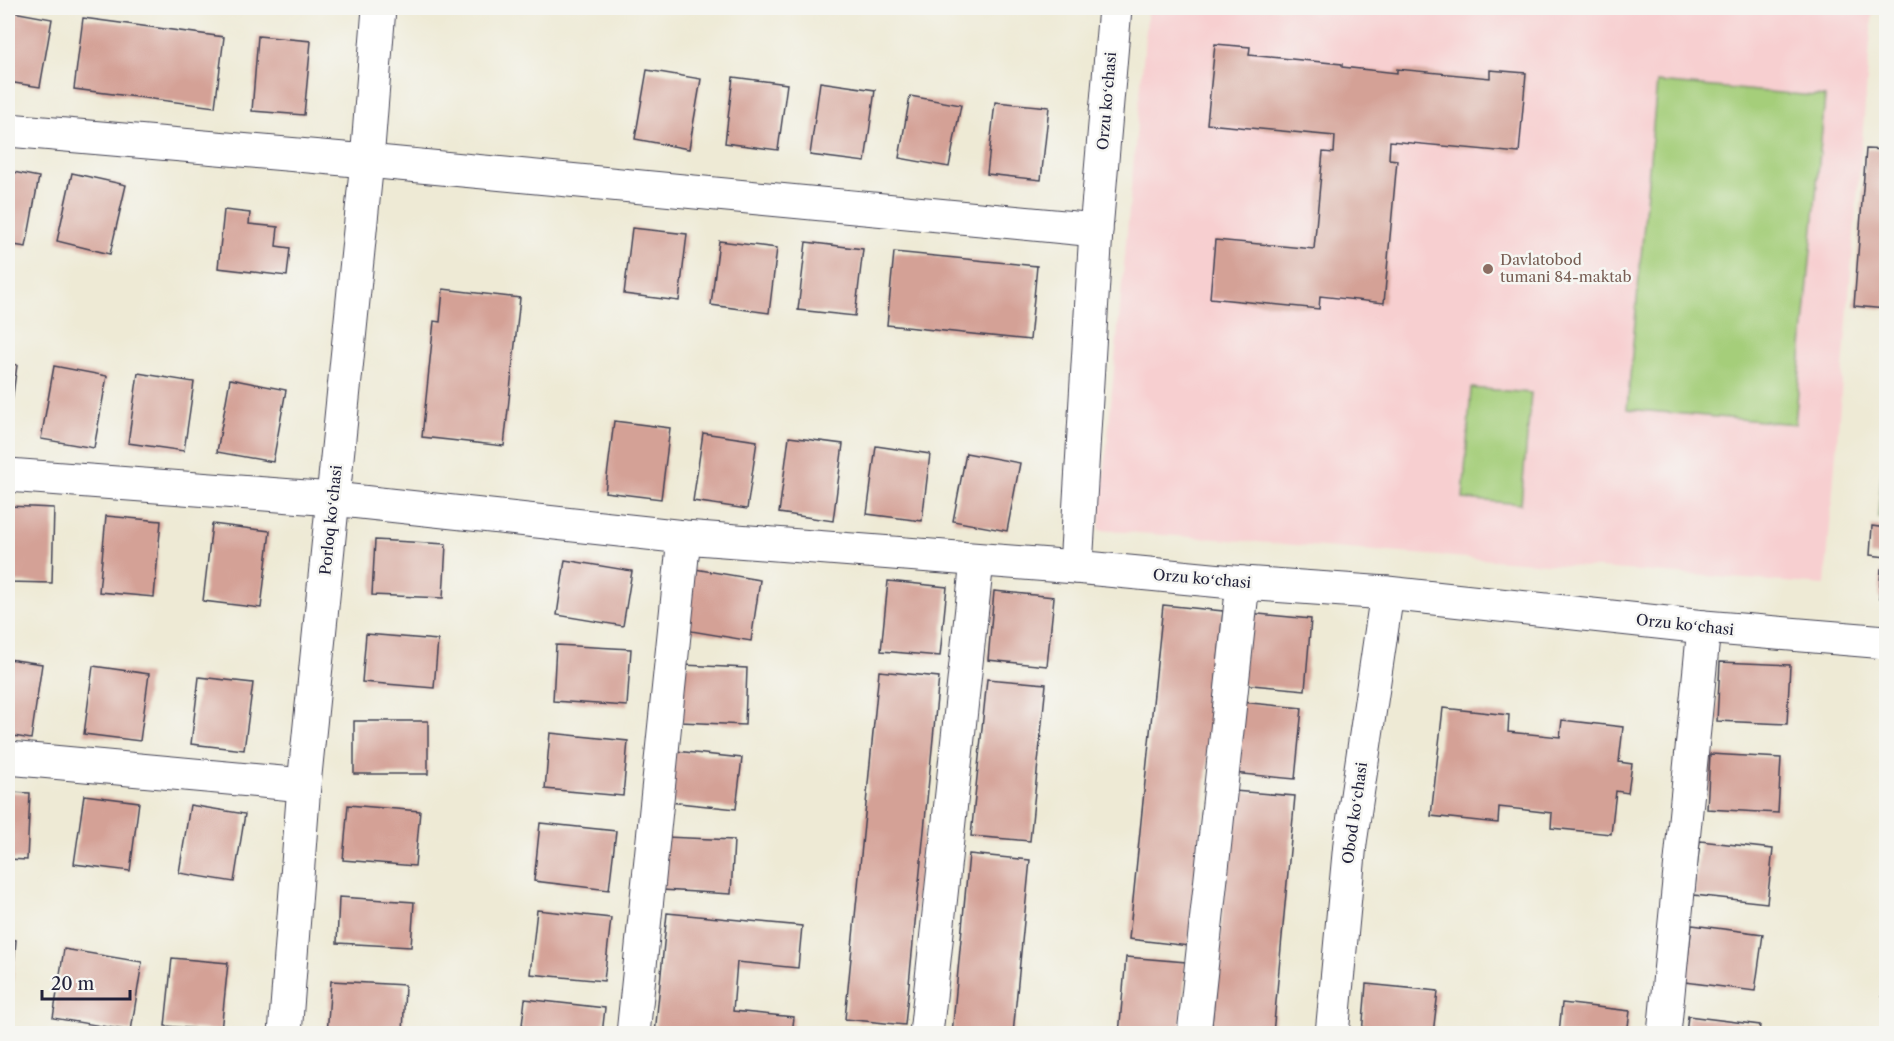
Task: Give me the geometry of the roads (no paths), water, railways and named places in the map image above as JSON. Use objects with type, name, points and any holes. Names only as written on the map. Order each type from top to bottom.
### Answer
[{"type":"street","name":"Porloq koʻchasi","points":[[285,1034],[304,785],[367,161],[379,8]]},
{"type":"street","name":"Orzu koʻchasi","points":[[1115,8],[1096,230],[1076,567],[1243,583],[1387,593],[1704,627],[1887,642]]},
{"type":"street","points":[[8,130],[367,161],[1096,230]]},
{"type":"street","points":[[8,475],[333,499],[684,537],[1076,567]]},
{"type":"street","points":[[633,1034],[684,537]]},
{"type":"street","points":[[926,1034],[977,561]]},
{"type":"street","points":[[1194,1034],[1243,583]]},
{"type":"street","name":"Obod koʻchasi","points":[[1332,1034],[1350,843],[1387,593]]},
{"type":"street","points":[[1664,1034],[1704,627]]},
{"type":"street","points":[[8,758],[304,785]]},
{"type":"place","name":"Davlatobod tumani 84-maktab","points":[[1488,269]]}]
